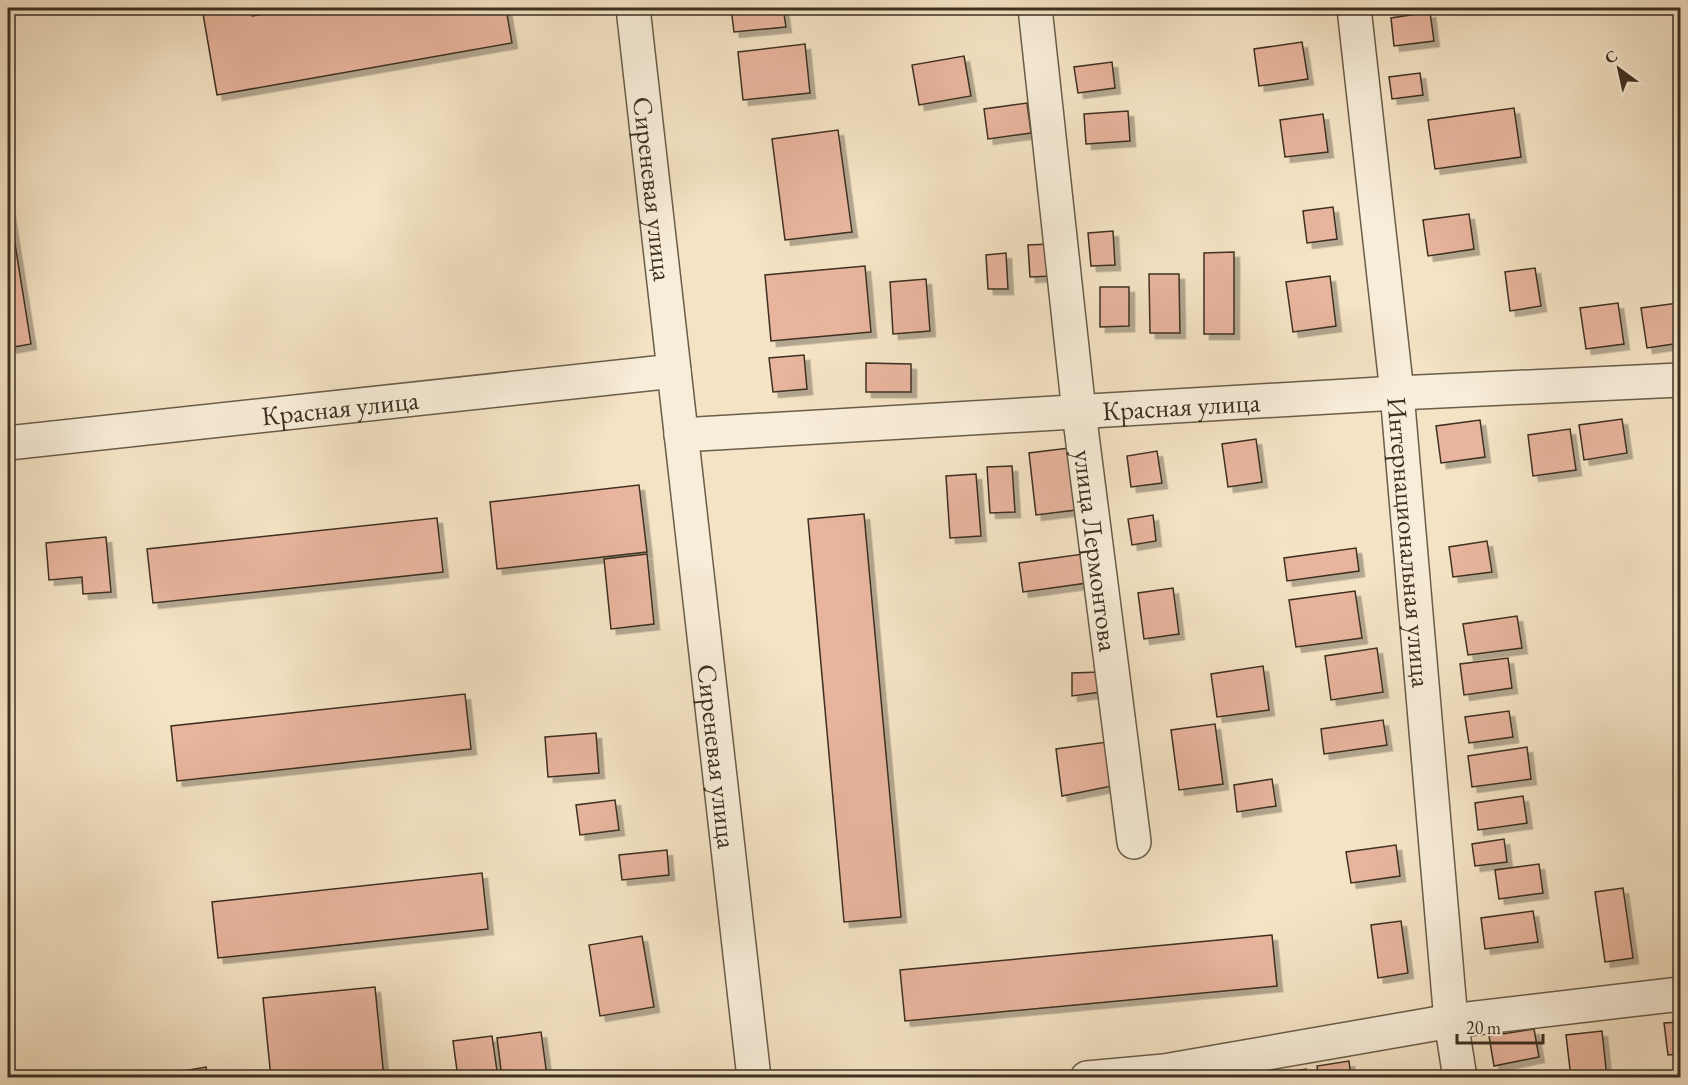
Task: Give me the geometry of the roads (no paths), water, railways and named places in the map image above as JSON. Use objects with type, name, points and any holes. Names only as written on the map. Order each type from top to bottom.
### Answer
[{"type":"street","name":"Сиреневая улица","points":[[633,8],[754,1077]]},
{"type":"street","name":"улица Лермонтова","points":[[1035,8],[1079,412],[1134,842]]},
{"type":"street","name":"Интернациональная улица","points":[[1354,8],[1398,393],[1451,1021],[1460,1077]]},
{"type":"street","name":"Красная улица","points":[[8,443],[674,370]]},
{"type":"street","name":"Красная улица","points":[[681,435],[1398,393],[1680,380]]},
{"type":"street","points":[[1087,1077],[1165,1074],[1451,1021],[1680,994]]}]
